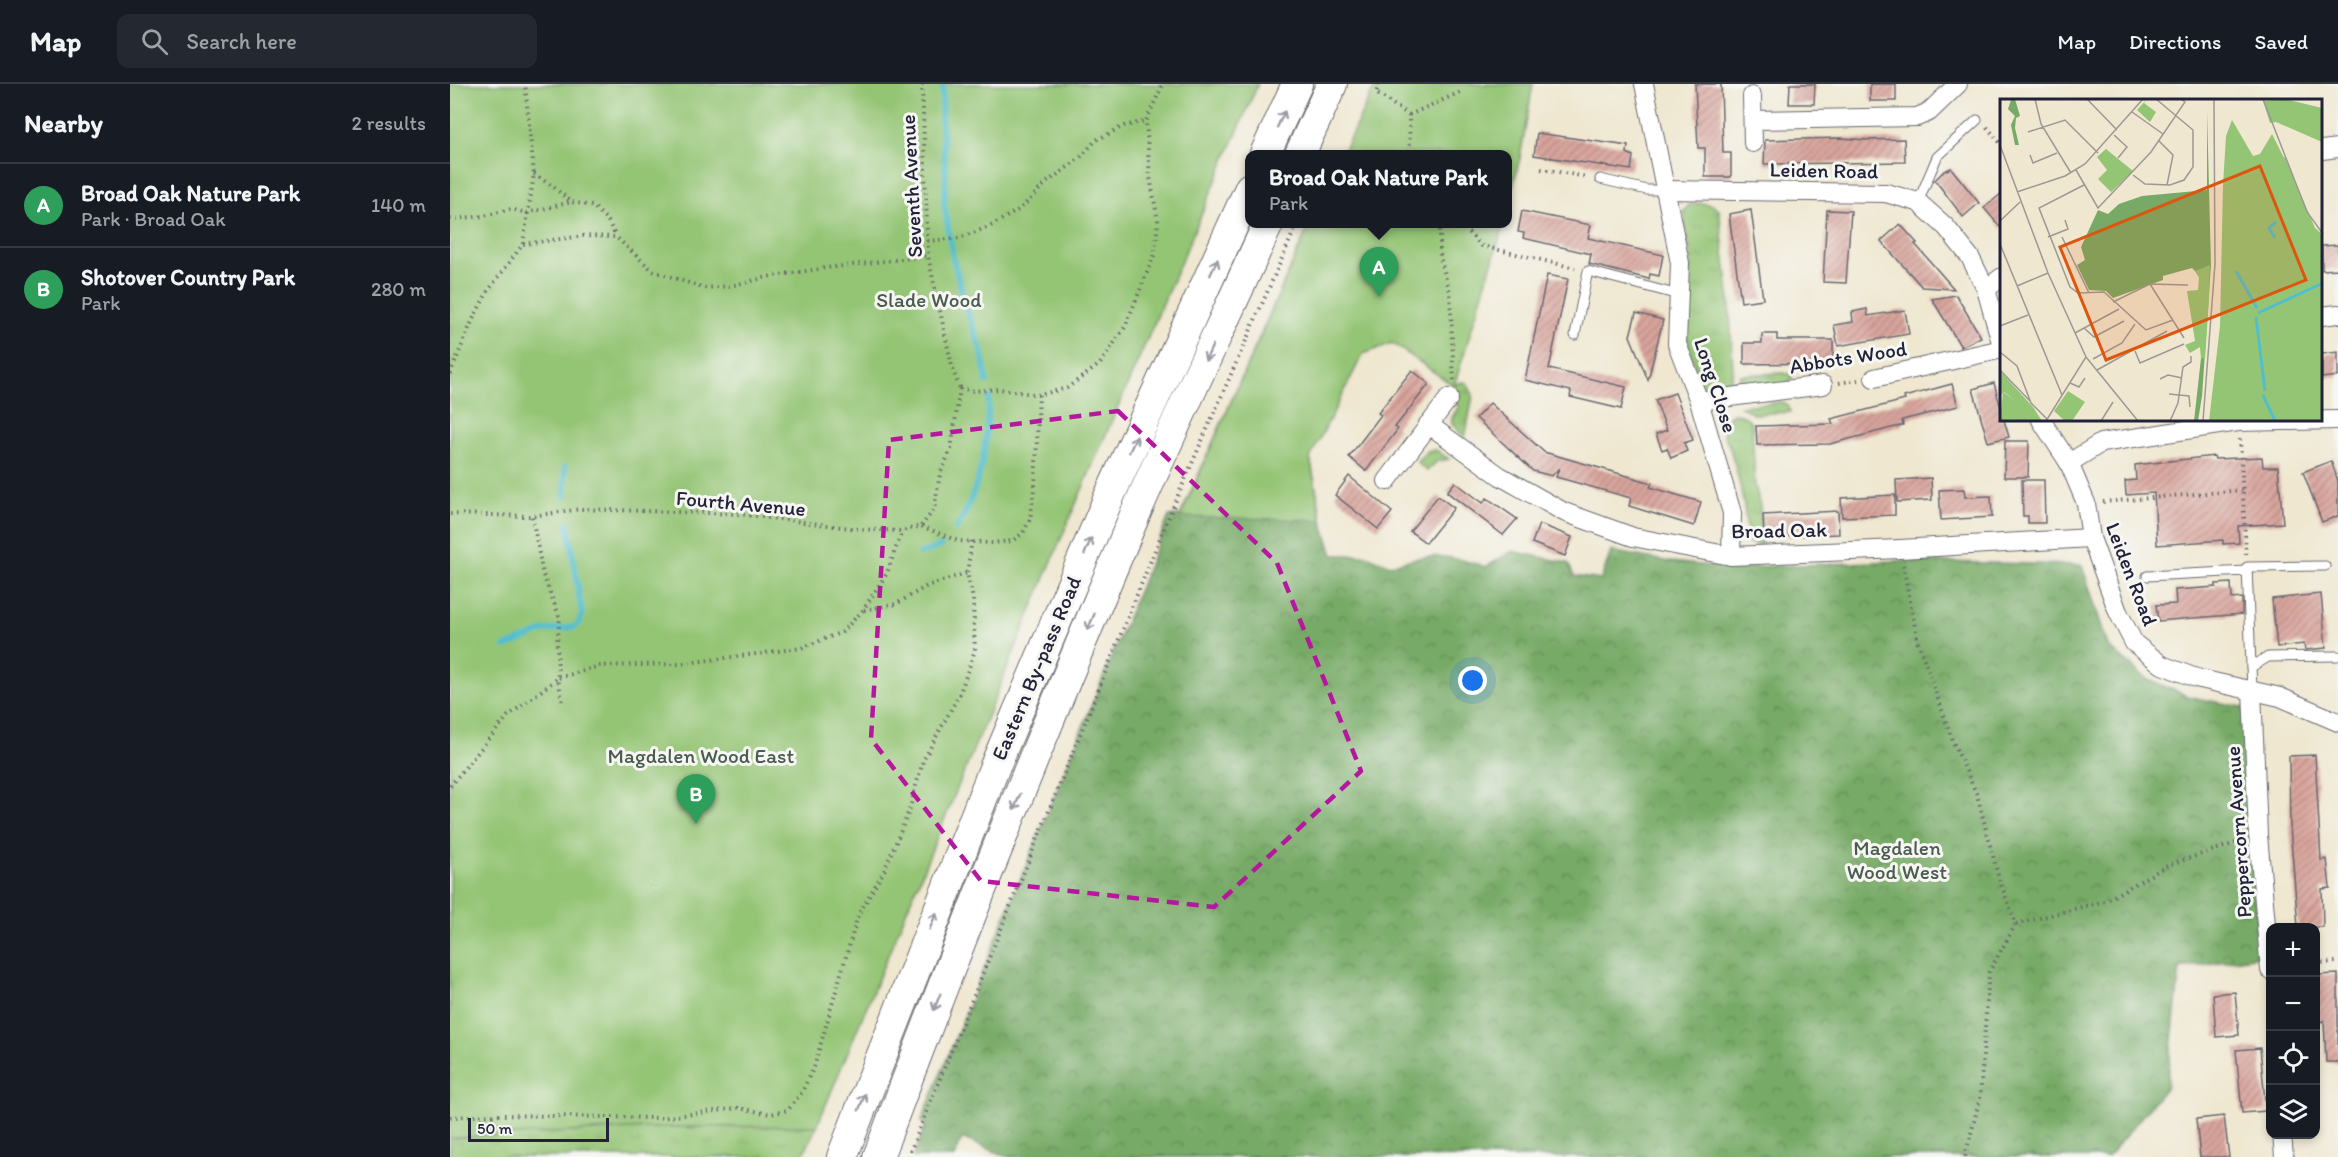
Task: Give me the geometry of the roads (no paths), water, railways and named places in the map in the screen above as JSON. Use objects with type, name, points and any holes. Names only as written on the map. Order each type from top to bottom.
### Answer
[{"type":"highway","points":[[1267,150],[1298,84]]},
{"type":"highway","points":[[1302,150],[1332,84]]},
{"type":"highway","name":"Eastern By-pass Road","points":[[842,1157],[994,766],[1109,497],[1245,199]]},
{"type":"highway","name":"Eastern By-pass Road","points":[[878,1157],[1023,787],[1133,520],[1266,228]]},
{"type":"street","name":"Long Close","points":[[1644,84],[1680,263],[1677,344],[1699,401],[1732,513],[1731,556]]},
{"type":"street","points":[[1753,120],[1917,117],[1929,112],[1958,84]]},
{"type":"street","points":[[1752,96],[1753,143]]},
{"type":"street","points":[[2323,150],[2338,148]]},
{"type":"street","name":"Leiden Road","points":[[1665,190],[1886,193],[1918,202],[1946,227],[1970,258],[1986,289],[2000,340]]},
{"type":"street","points":[[1986,289],[2000,278]]},
{"type":"street","points":[[2323,316],[2338,314]]},
{"type":"street","name":"Abbots Wood","points":[[1874,378],[2000,347]]},
{"type":"street","name":"Abbots Wood","points":[[1699,401],[1823,385]]},
{"type":"street","points":[[1386,481],[1449,398]]},
{"type":"street","points":[[2323,420],[2338,420]]},
{"type":"street","name":"Leiden Road","points":[[2042,422],[2069,463],[2086,503],[2091,538],[2118,612],[2134,643],[2162,665],[2196,678],[2280,697],[2338,722]]},
{"type":"street","points":[[2069,463],[2101,443],[2238,422]]},
{"type":"street","name":"Broad Oak","points":[[1428,424],[1500,476],[1564,512],[1633,537],[1731,556],[2091,538]]},
{"type":"street","name":"Peppercorn Avenue","points":[[2252,690],[2259,835],[2267,923]]},
{"type":"street","points":[[2282,1139],[2283,1157]]},
{"type":"lane","points":[[1918,202],[1936,156],[1977,120]]},
{"type":"lane","points":[[1600,179],[1647,190],[1665,190]]},
{"type":"lane","points":[[1575,334],[1588,271],[1679,295]]},
{"type":"lane","points":[[2148,576],[2325,566]]},
{"type":"lane","points":[[2247,569],[2252,690]]},
{"type":"lane","points":[[2251,667],[2268,657],[2338,656]]},
{"type":"waterway","points":[[943,84],[941,121],[946,175],[944,204],[953,258],[982,353],[987,382]]},
{"type":"waterway","points":[[956,529],[972,498],[977,482],[986,433],[989,398]]},
{"type":"waterway","points":[[565,467],[565,496]]},
{"type":"waterway","points":[[505,647],[543,631],[574,627],[580,621],[582,614],[568,524]]},
{"type":"waterway","points":[[920,554],[941,546]]},
{"type":"place","name":"Broad Oak Nature Park","points":[[1379,297]]},
{"type":"place","name":"Shotover Country Park","points":[[696,824]]},
{"type":"park label","name":"Slade Wood","points":[[929,299]]},
{"type":"park label","name":"Magdalen Wood East","points":[[701,755]]},
{"type":"park label","name":"Magdalen Wood West","points":[[1897,859]]}]
